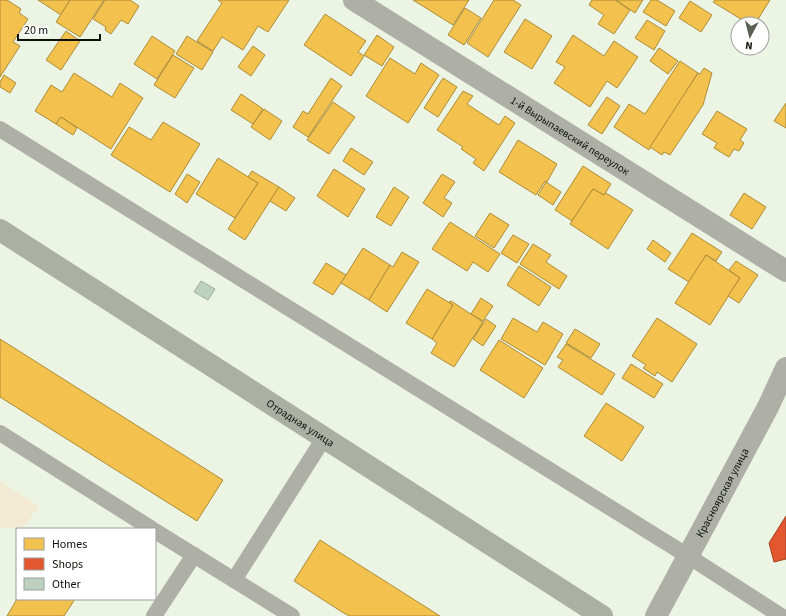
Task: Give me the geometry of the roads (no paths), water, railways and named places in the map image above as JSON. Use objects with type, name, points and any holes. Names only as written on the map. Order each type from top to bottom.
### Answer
[{"type":"street","name":"1-й Вырыпаевский переулок","points":[[354,0],[786,271]]},
{"type":"street","name":"Отрадная улица","points":[[0,230],[602,616]]},
{"type":"street","name":"Красноярская улица","points":[[656,616],[768,407],[786,368]]},
{"type":"lane","points":[[0,128],[688,556],[781,616]]},
{"type":"lane","points":[[0,433],[150,528]]},
{"type":"lane","points":[[234,580],[324,438]]},
{"type":"lane","points":[[156,532],[292,616]]},
{"type":"lane","points":[[154,616],[194,555]]}]
